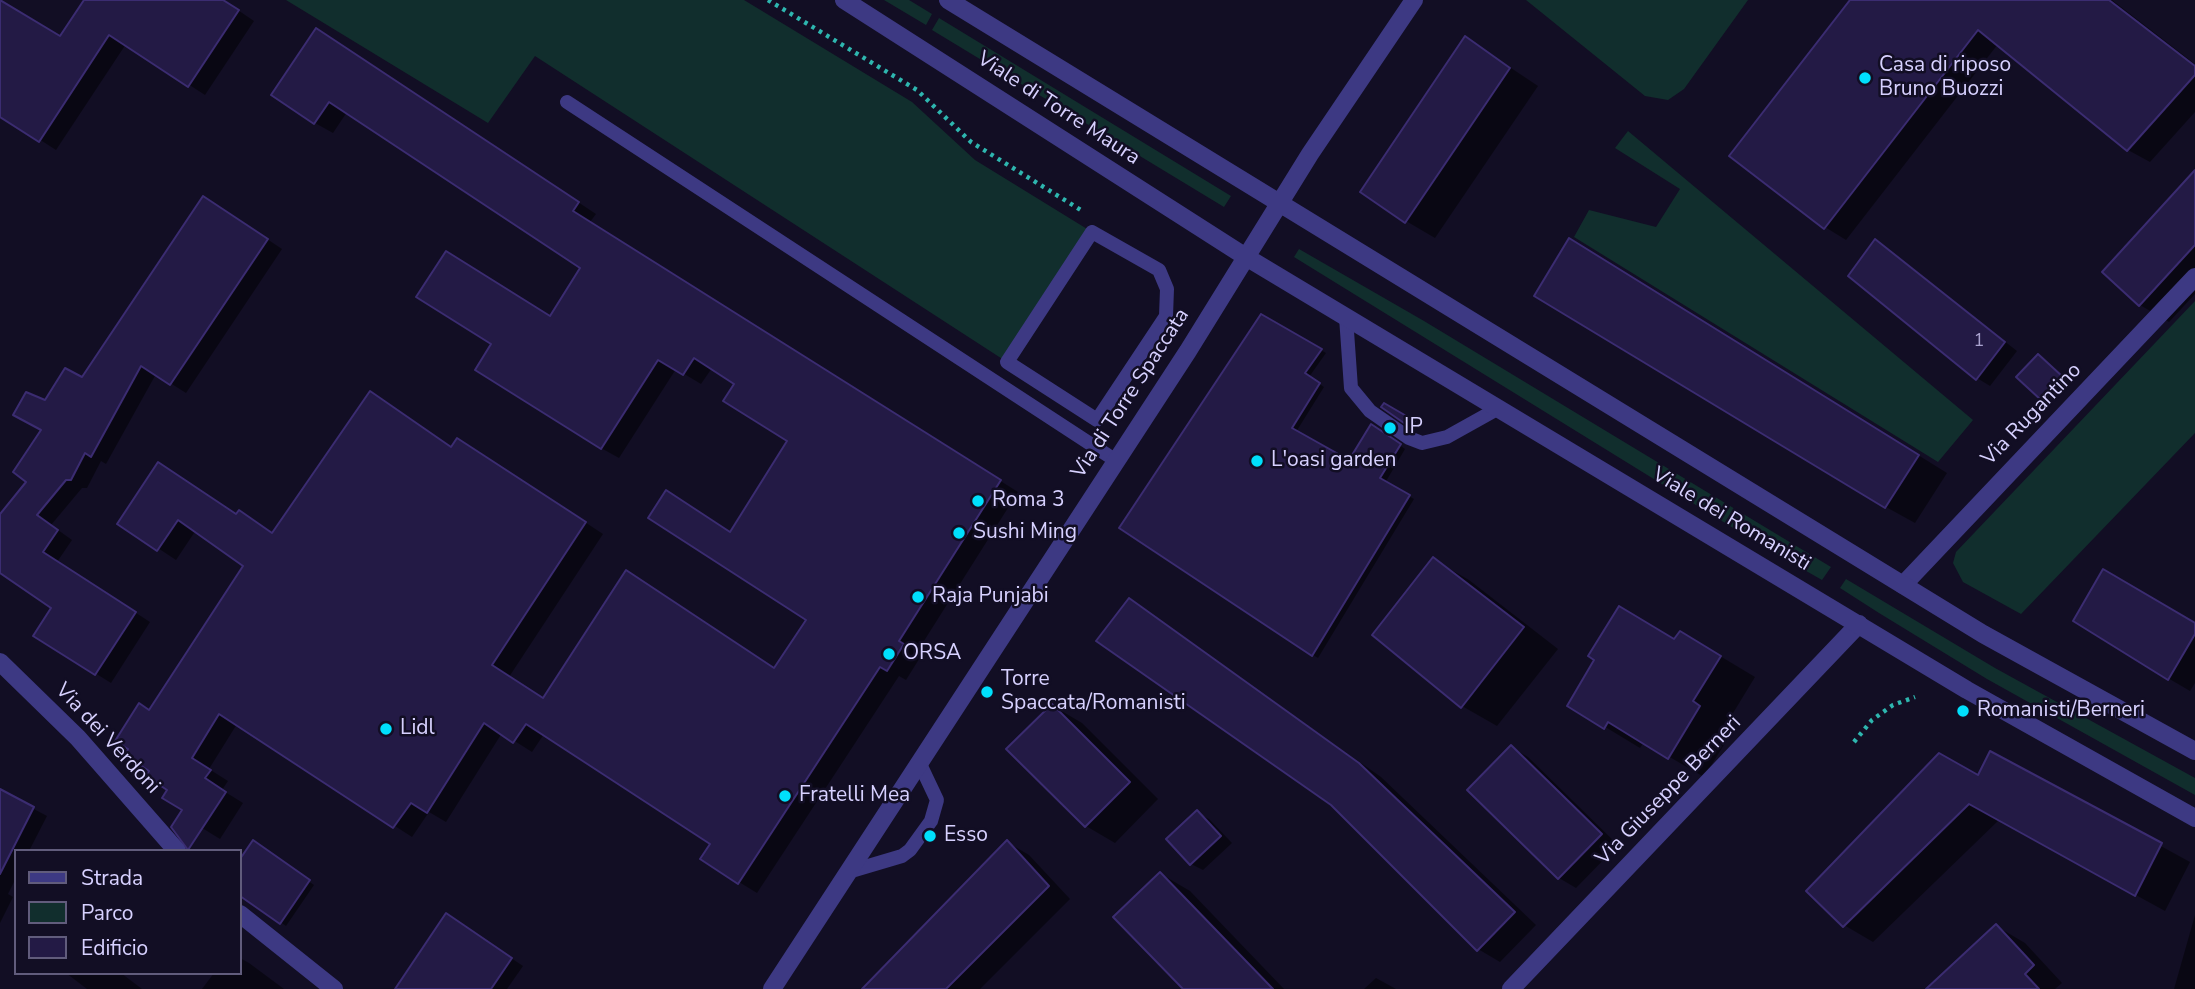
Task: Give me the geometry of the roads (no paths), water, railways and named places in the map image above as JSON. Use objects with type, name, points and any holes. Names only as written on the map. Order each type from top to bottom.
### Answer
[{"type":"street","name":"Viale di Torre Maura","points":[[844,0],[1246,257]]},
{"type":"street","name":"Viale di Torre Maura","points":[[948,0],[1278,203]]},
{"type":"street","name":"Via di Torre Spaccata","points":[[772,989],[1246,257],[1278,203],[1414,0]]},
{"type":"street","name":"Viale dei Romanisti","points":[[1278,203],[2012,651],[2195,751]]},
{"type":"street","name":"Viale dei Romanisti","points":[[1246,257],[2011,716],[2195,818]]},
{"type":"street","name":"Via Rugantino","points":[[1903,585],[2195,276]]},
{"type":"street","name":"Via Giuseppe Berneri","points":[[1511,989],[1859,624]]},
{"type":"street","name":"Via dei Verdoni","points":[[0,662],[78,738],[175,849]]},
{"type":"street","points":[[242,916],[334,989]]},
{"type":"lane","points":[[567,102],[1115,460]]},
{"type":"lane","points":[[1092,232],[1159,270],[1167,289],[1166,316],[1097,420],[1007,362],[1092,232]]},
{"type":"lane","points":[[1346,317],[1351,388],[1370,411],[1409,438],[1422,443],[1447,437],[1499,408]]},
{"type":"lane","points":[[848,872],[902,856],[910,850],[931,821],[937,800],[919,762]]},
{"type":"place","name":"Casa di riposo Bruno Buozzi","points":[[1865,78]]},
{"type":"place","name":"IP","points":[[1390,428]]},
{"type":"place","name":"L'oasi garden","points":[[1257,461]]},
{"type":"place","name":"Roma 3","points":[[978,501]]},
{"type":"place","name":"Sushi Ming","points":[[959,533]]},
{"type":"place","name":"Raja Punjabi","points":[[918,597]]},
{"type":"place","name":"ORSA","points":[[889,654]]},
{"type":"place","name":"Torre Spaccata/Romanisti","points":[[987,692]]},
{"type":"place","name":"Romanisti/Berneri","points":[[1963,711]]},
{"type":"place","name":"Lidl","points":[[386,729]]},
{"type":"place","name":"Fratelli Mea","points":[[785,796]]},
{"type":"place","name":"Esso","points":[[930,836]]}]
